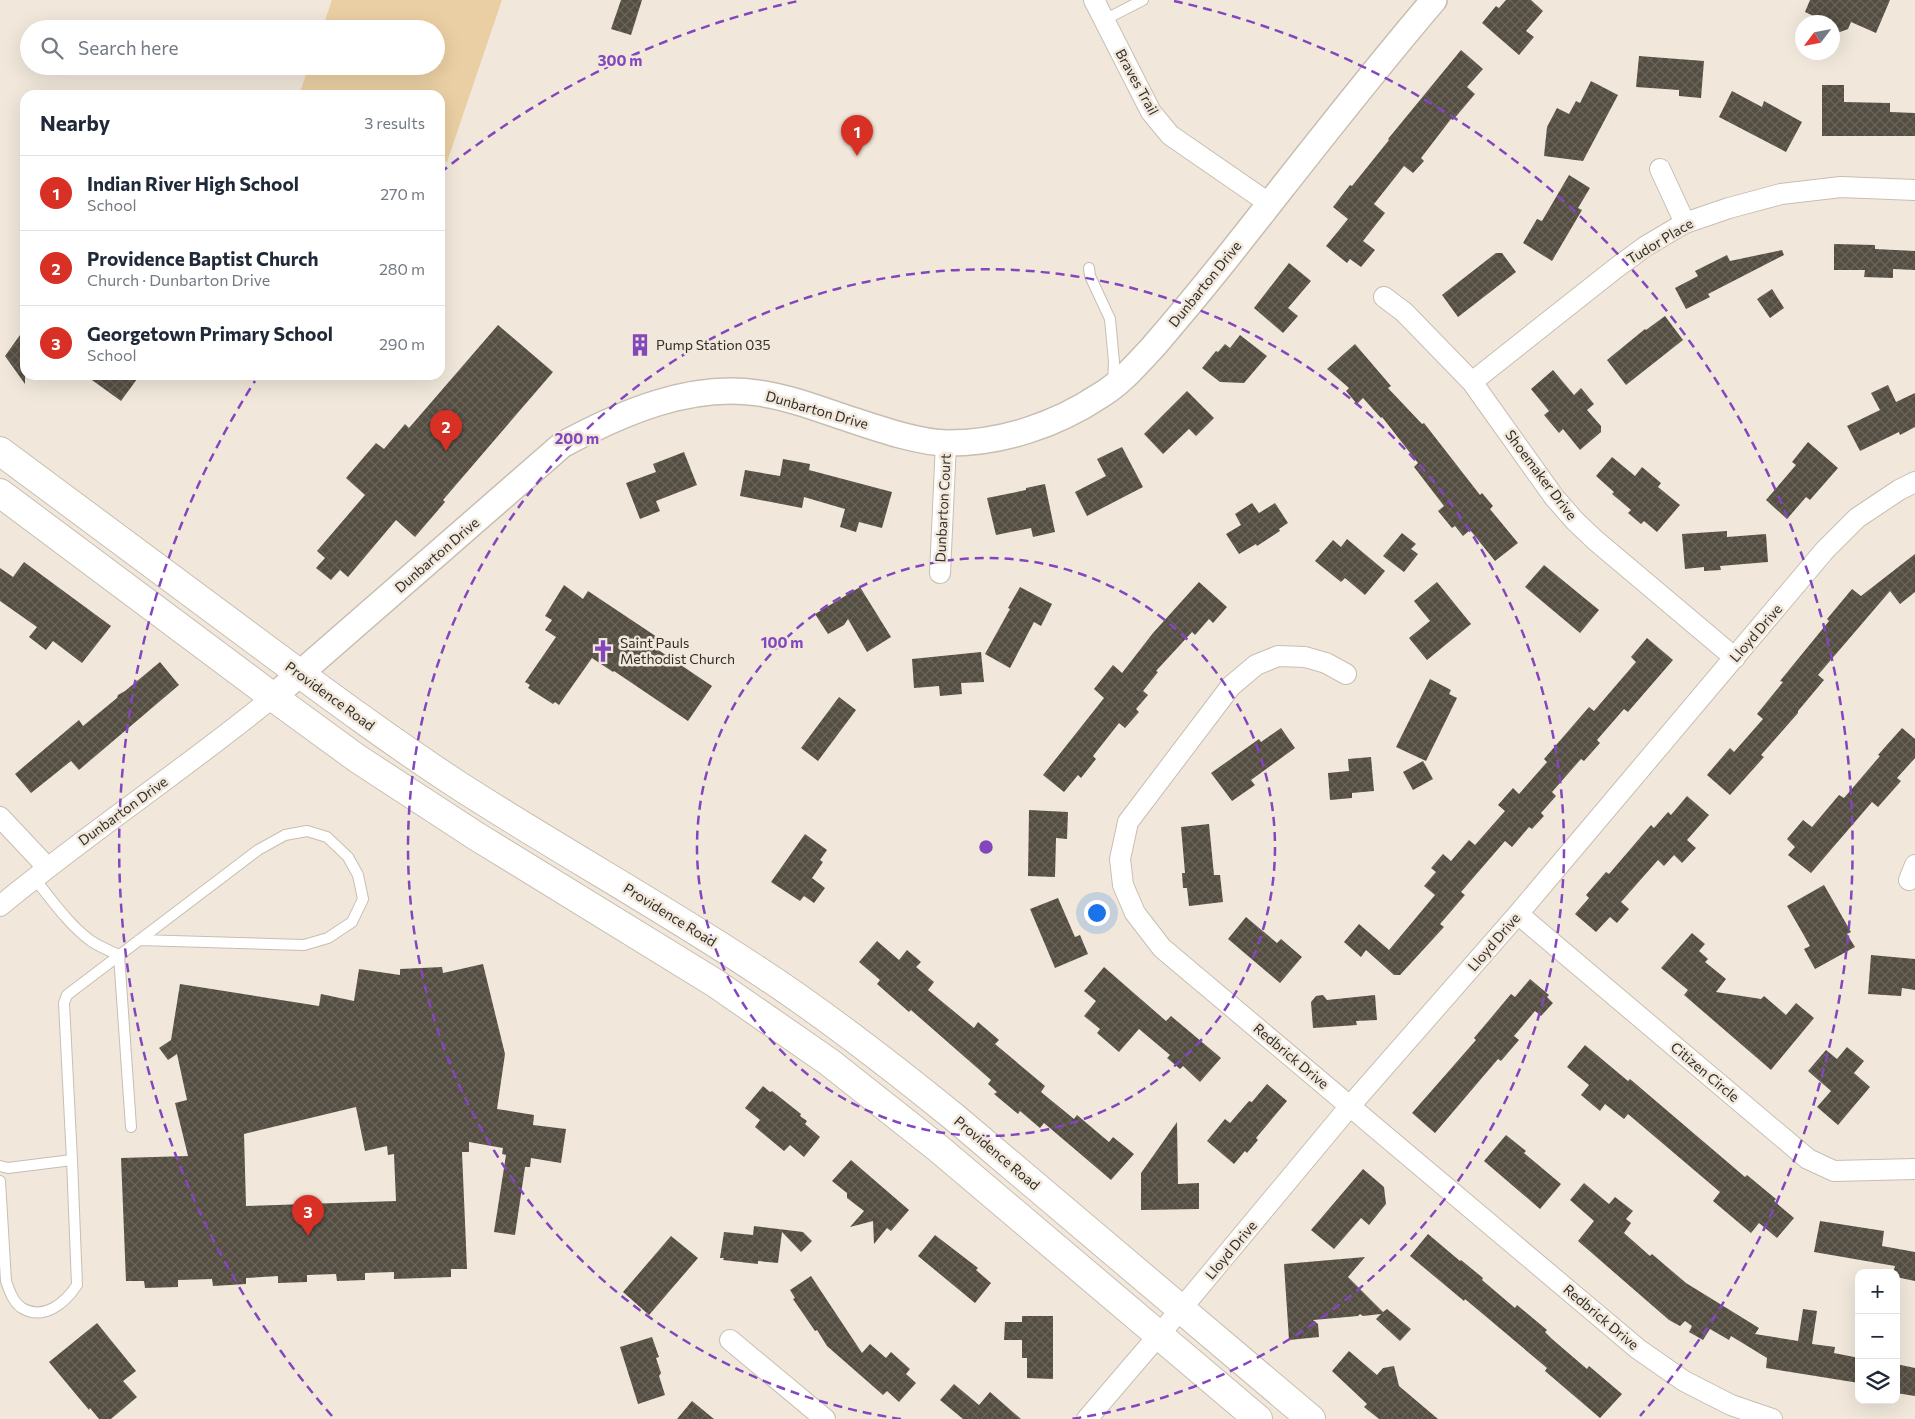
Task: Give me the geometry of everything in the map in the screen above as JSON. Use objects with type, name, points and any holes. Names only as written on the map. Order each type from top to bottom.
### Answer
[{"type":"main road","name":"Providence Road","points":[[0,451],[337,703],[458,785],[699,932],[844,1030],[900,1072],[1311,1419]]},
{"type":"main road","points":[[0,493],[336,744],[417,798],[706,977],[830,1062],[939,1149],[1258,1419]]},
{"type":"street","name":"Braves Trail","points":[[1094,0],[1151,112],[1170,135],[1270,204]]},
{"type":"street","name":"Dunbarton Drive","points":[[0,906],[41,872],[209,748],[273,697],[562,445],[589,430],[676,396],[716,392],[755,392],[789,399],[874,427],[946,443],[986,440],[1025,432],[1063,417],[1103,394],[1135,366],[1183,313],[1434,0]]},
{"type":"street","points":[[1660,169],[1685,223]]},
{"type":"street","name":"Tudor Place","points":[[1472,382],[1616,268],[1646,246],[1685,223],[1729,208],[1781,194],[1841,188],[1915,190]]},
{"type":"street","name":"Shoemaker Drive","points":[[1384,297],[1404,312],[1472,382],[1554,496],[1575,521],[1735,658]]},
{"type":"street","name":"Dunbarton Court","points":[[940,573],[946,443]]},
{"type":"street","name":"Lloyd Drive","points":[[1087,1419],[1350,1106],[1518,914],[1825,550],[1857,518],[1899,490],[1915,482]]},
{"type":"street","name":"Redbrick Drive","points":[[1346,674],[1326,663],[1305,657],[1278,656],[1256,665],[1231,686],[1128,822],[1120,859],[1122,885],[1135,913],[1162,948],[1638,1349],[1684,1381],[1731,1405],[1772,1419]]},
{"type":"street","points":[[0,817],[41,872]]},
{"type":"street","name":"Citizen Circle","points":[[1518,914],[1808,1158],[1834,1170],[1915,1168]]},
{"type":"street","points":[[730,1340],[825,1419]]},
{"type":"lane","points":[[1104,20],[1144,0]]},
{"type":"lane","points":[[1089,268],[1090,276],[1110,319],[1114,362],[1113,386]]},
{"type":"lane","points":[[0,1182],[6,1281],[10,1294],[21,1307],[38,1313],[57,1307],[69,1298],[77,1285],[64,1003],[67,995],[119,955],[258,850],[285,834],[307,831],[327,837],[348,857],[358,874],[362,899],[352,922],[328,938],[304,945],[139,940]]},
{"type":"lane","points":[[41,872],[62,913],[93,943],[119,955]]},
{"type":"lane","points":[[119,955],[131,1127]]},
{"type":"lane","points":[[0,1166],[8,1168],[72,1160]]},
{"type":"shaded area","points":[[332,0],[502,0],[447,162],[445,161],[445,90],[301,90],[306,75],[445,75],[445,20],[325,20]]},
{"type":"building","points":[[621,0],[642,0],[631,35],[611,29]]},
{"type":"building","points":[[1506,0],[1531,0],[1543,11],[1526,31],[1534,37],[1519,55],[1482,23],[1496,6],[1499,8]]},
{"type":"building","points":[[1810,0],[1890,0],[1876,33],[1851,22],[1848,29],[1840,32],[1840,15],[1812,15],[1805,12]]},
{"type":"building","points":[[1461,50],[1483,69],[1467,87],[1475,94],[1453,120],[1451,119],[1421,158],[1424,161],[1413,173],[1404,166],[1374,204],[1385,213],[1363,241],[1375,250],[1361,267],[1350,259],[1347,263],[1326,246],[1348,219],[1333,207]]},
{"type":"building","points":[[1639,56],[1704,61],[1701,98],[1679,96],[1679,90],[1636,87]]},
{"type":"building","points":[[1591,81],[1618,95],[1583,161],[1544,156],[1547,127],[1557,108],[1569,114],[1576,101],[1580,103]]},
{"type":"building","points":[[1822,85],[1844,85],[1844,102],[1890,103],[1890,112],[1915,113],[1915,136],[1822,136]]},
{"type":"building","points":[[1732,91],[1762,107],[1764,101],[1802,122],[1786,152],[1719,117]]},
{"type":"building","points":[[1569,175],[1590,188],[1578,208],[1582,210],[1552,261],[1523,243],[1537,219],[1542,221]]},
{"type":"building","points":[[1834,244],[1875,245],[1875,249],[1915,251],[1915,270],[1893,269],[1893,278],[1864,277],[1865,270],[1834,270]]},
{"type":"building","points":[[1782,250],[1784,255],[1708,294],[1710,297],[1686,309],[1675,288],[1698,276],[1695,271],[1727,255],[1730,261]]},
{"type":"building","points":[[1496,253],[1502,253],[1516,272],[1458,317],[1442,295]]},
{"type":"building","points":[[1289,263],[1311,281],[1288,308],[1298,316],[1283,333],[1254,308]]},
{"type":"building","points":[[1772,289],[1784,308],[1770,318],[1757,299]]},
{"type":"building","points":[[1665,316],[1683,340],[1626,385],[1607,360],[1645,329]]},
{"type":"building","points":[[498,325],[553,372],[443,500],[445,502],[415,537],[396,520],[348,577],[340,570],[331,580],[316,568],[325,558],[317,551],[365,495],[346,478],[376,443],[384,449],[405,424],[409,428]]},
{"type":"building","points":[[20,335],[20,377],[5,356]]},
{"type":"building","points":[[1240,335],[1267,356],[1244,383],[1220,382],[1202,368],[1216,351],[1218,352],[1225,344],[1230,348]]},
{"type":"building","points":[[1355,344],[1391,386],[1388,388],[1422,424],[1424,423],[1480,495],[1482,493],[1493,506],[1490,509],[1518,543],[1495,561],[1470,530],[1463,536],[1455,526],[1452,528],[1438,511],[1444,506],[1414,467],[1418,463],[1382,417],[1363,398],[1357,404],[1346,391],[1349,388],[1327,369]]},
{"type":"building","points":[[1553,370],[1574,395],[1581,388],[1594,404],[1587,410],[1601,426],[1601,432],[1580,450],[1563,429],[1559,433],[1544,415],[1549,411],[1531,389]]},
{"type":"building","points":[[92,380],[136,380],[121,401]]},
{"type":"building","points":[[1888,385],[1896,402],[1915,393],[1915,427],[1900,435],[1899,432],[1860,451],[1847,426],[1880,410],[1871,393]]},
{"type":"building","points":[[1187,391],[1214,418],[1196,436],[1189,429],[1163,454],[1144,434]]},
{"type":"building","points":[[1808,442],[1838,468],[1810,500],[1806,497],[1787,519],[1766,500],[1796,465],[1792,462]]},
{"type":"building","points":[[1122,447],[1143,487],[1087,516],[1075,492],[1106,476],[1097,459]]},
{"type":"building","points":[[684,452],[697,485],[656,501],[660,511],[640,519],[626,483],[656,472],[653,464]]},
{"type":"building","points":[[1612,457],[1635,476],[1642,467],[1661,483],[1658,487],[1680,505],[1657,532],[1644,521],[1641,524],[1628,513],[1631,510],[1612,494],[1614,492],[1596,476]]},
{"type":"building","points":[[783,459],[810,464],[809,470],[892,492],[882,528],[859,522],[856,532],[840,527],[845,509],[804,497],[802,508],[740,496],[745,470],[780,476]]},
{"type":"building","points":[[1045,484],[1055,532],[1033,537],[1031,528],[996,535],[987,498]]},
{"type":"building","points":[[1252,503],[1259,513],[1275,503],[1288,523],[1279,529],[1280,531],[1257,546],[1256,544],[1239,554],[1226,534],[1241,525],[1235,514]]},
{"type":"building","points":[[1727,531],[1727,537],[1766,534],[1768,562],[1720,566],[1721,570],[1704,571],[1704,567],[1685,569],[1682,534]]},
{"type":"building","points":[[1402,533],[1416,544],[1411,549],[1418,554],[1404,572],[1383,556]]},
{"type":"building","points":[[1347,539],[1385,571],[1365,595],[1345,578],[1341,582],[1315,561],[1333,540],[1341,547]]},
{"type":"building","points":[[1915,554],[1915,592],[1900,604],[1890,591],[1818,675],[1824,680],[1761,755],[1764,757],[1730,795],[1707,775],[1730,748],[1734,752],[1763,719],[1757,714],[1783,682],[1780,681],[1829,621],[1827,619],[1852,589],[1861,596]]},
{"type":"building","points":[[24,562],[111,626],[82,663],[53,641],[46,650],[29,637],[37,627],[0,601],[0,568],[13,577]]},
{"type":"building","points":[[1544,565],[1599,610],[1580,633],[1525,587]]},
{"type":"building","points":[[1199,582],[1227,607],[1213,623],[1209,619],[1195,635],[1192,632],[1156,671],[1158,672],[1143,691],[1148,695],[1136,709],[1139,712],[1125,728],[1119,723],[1093,756],[1096,759],[1081,778],[1078,775],[1064,792],[1043,775],[1104,698],[1094,689],[1113,665],[1122,673],[1153,633]]},
{"type":"building","points":[[1437,582],[1471,624],[1427,660],[1409,638],[1430,621],[1414,601]]},
{"type":"building","name":"Saint Pauls Methodist Church","points":[[564,585],[583,599],[588,591],[657,637],[651,645],[712,686],[688,721],[592,658],[559,705],[555,702],[553,704],[528,688],[530,685],[525,682],[556,637],[545,630],[552,620],[545,616]]},
{"type":"building","points":[[860,587],[891,637],[867,652],[848,619],[844,625],[828,634],[815,614]]},
{"type":"building","points":[[1020,587],[1052,604],[1041,626],[1034,622],[1010,668],[985,654]]},
{"type":"building","points":[[1647,638],[1673,660],[1628,712],[1624,709],[1597,740],[1600,743],[1584,761],[1581,759],[1552,792],[1556,796],[1541,813],[1544,816],[1532,829],[1529,827],[1512,847],[1505,841],[1461,892],[1465,895],[1440,924],[1444,927],[1400,975],[1394,975],[1366,950],[1361,957],[1344,942],[1359,924],[1389,950],[1435,895],[1424,886],[1436,872],[1431,868],[1443,854],[1451,861],[1469,840],[1475,845],[1505,811],[1498,805],[1513,788],[1519,794],[1547,762],[1544,759],[1589,707],[1594,711],[1636,662],[1631,657]]},
{"type":"building","points":[[981,652],[984,682],[961,683],[962,694],[940,696],[939,686],[914,688],[912,659]]},
{"type":"building","points":[[160,662],[179,685],[79,770],[71,761],[31,793],[15,774],[79,720],[83,726]]},
{"type":"building","points":[[1430,679],[1451,690],[1449,694],[1457,698],[1426,761],[1396,747]]},
{"type":"building","points":[[839,697],[856,710],[818,761],[801,748]]},
{"type":"building","points":[[1281,728],[1295,748],[1251,780],[1255,785],[1232,801],[1211,773],[1259,739],[1261,742]]},
{"type":"building","points":[[1902,728],[1915,739],[1915,758],[1897,778],[1901,781],[1878,807],[1872,802],[1811,873],[1788,855],[1795,847],[1787,839],[1803,820],[1812,827],[1839,795],[1844,798]]},
{"type":"building","points":[[1371,757],[1374,791],[1352,793],[1352,798],[1330,800],[1328,773],[1349,771],[1348,759]]},
{"type":"building","points":[[1423,761],[1433,779],[1413,790],[1403,772]]},
{"type":"building","points":[[1687,796],[1709,815],[1687,840],[1696,848],[1682,863],[1674,855],[1664,866],[1658,860],[1621,902],[1629,909],[1617,923],[1610,917],[1596,932],[1575,914],[1589,898],[1586,895],[1606,872],[1609,874],[1651,825],[1654,828],[1668,812],[1671,815]]},
{"type":"building","points":[[1029,810],[1068,812],[1067,839],[1056,838],[1055,877],[1028,876]]},
{"type":"building","points":[[1209,824],[1214,875],[1220,875],[1223,902],[1189,906],[1187,888],[1183,888],[1182,873],[1185,873],[1181,827]]},
{"type":"building","points":[[805,834],[827,850],[820,860],[823,862],[812,878],[825,888],[814,903],[804,896],[800,901],[771,882]]},
{"type":"building","points":[[1824,885],[1851,932],[1847,934],[1855,947],[1815,969],[1804,949],[1810,946],[1787,906]]},
{"type":"building","points":[[1058,898],[1075,937],[1080,935],[1088,954],[1055,968],[1030,909]]},
{"type":"building","points":[[1246,917],[1277,943],[1281,939],[1302,957],[1280,983],[1228,939]]},
{"type":"building","points":[[1692,933],[1705,944],[1699,951],[1708,959],[1705,962],[1726,979],[1716,992],[1761,999],[1764,996],[1786,1015],[1796,1003],[1814,1018],[1771,1070],[1684,995],[1688,990],[1661,968]]},
{"type":"building","points":[[877,941],[899,960],[907,950],[921,962],[916,967],[934,982],[928,990],[974,1028],[978,1022],[999,1040],[995,1044],[1045,1086],[1041,1092],[1074,1119],[1077,1115],[1109,1142],[1113,1137],[1134,1154],[1111,1180],[1044,1123],[1040,1128],[1020,1111],[1018,1114],[994,1094],[997,1092],[988,1084],[991,1080],[911,1010],[909,1012],[877,984],[880,980],[859,962]]},
{"type":"building","points":[[1871,955],[1915,959],[1915,990],[1902,988],[1901,996],[1868,994]]},
{"type":"building","points":[[483,964],[505,1054],[497,1109],[534,1115],[533,1125],[566,1129],[561,1163],[531,1158],[530,1167],[525,1167],[515,1235],[494,1232],[506,1155],[502,1154],[503,1148],[469,1142],[469,1152],[462,1152],[467,1269],[451,1269],[451,1277],[394,1279],[394,1272],[365,1273],[365,1280],[337,1281],[336,1274],[307,1275],[307,1282],[278,1283],[278,1276],[246,1278],[246,1284],[213,1286],[212,1279],[178,1280],[178,1287],[145,1288],[144,1281],[126,1281],[121,1158],[188,1156],[175,1103],[187,1100],[177,1054],[168,1060],[159,1048],[171,1040],[180,984],[319,1006],[321,994],[354,1001],[359,969],[400,975],[400,969],[442,967],[443,973]],"holes":[[[356,1107],[365,1151],[387,1146],[388,1155],[394,1154],[396,1201],[246,1206],[244,1134]]]},
{"type":"building","points":[[1104,967],[1166,1021],[1171,1016],[1221,1058],[1200,1082],[1183,1066],[1180,1069],[1167,1058],[1170,1055],[1139,1029],[1119,1052],[1097,1033],[1100,1029],[1084,1016],[1096,1001],[1084,991]]},
{"type":"building","points":[[1530,979],[1549,995],[1547,997],[1553,1003],[1541,1016],[1535,1011],[1514,1036],[1519,1040],[1501,1061],[1498,1059],[1435,1133],[1412,1113],[1476,1040],[1474,1038],[1511,994],[1515,997]]},
{"type":"building","points":[[1323,995],[1327,1000],[1375,995],[1377,1020],[1356,1021],[1357,1025],[1313,1028],[1311,1002],[1316,996]]},
{"type":"building","points":[[1585,1045],[1628,1081],[1630,1079],[1745,1177],[1747,1175],[1776,1199],[1774,1201],[1794,1218],[1777,1238],[1759,1223],[1751,1233],[1713,1201],[1720,1192],[1628,1114],[1624,1119],[1605,1104],[1600,1111],[1581,1095],[1589,1085],[1567,1067]]},
{"type":"building","points":[[1847,1047],[1864,1061],[1854,1073],[1870,1087],[1838,1125],[1817,1107],[1831,1091],[1808,1071],[1826,1050],[1837,1059]]},
{"type":"building","points":[[1267,1084],[1287,1101],[1256,1138],[1258,1140],[1234,1164],[1207,1141],[1225,1119],[1230,1123],[1249,1101],[1252,1102]]},
{"type":"building","points":[[763,1086],[801,1114],[800,1116],[807,1121],[805,1124],[820,1137],[804,1157],[790,1145],[784,1151],[755,1127],[760,1120],[745,1108]]},
{"type":"building","points":[[1177,1122],[1178,1184],[1199,1183],[1199,1209],[1141,1210],[1141,1173]]},
{"type":"building","points":[[1506,1135],[1561,1184],[1540,1209],[1484,1161]]},
{"type":"building","points":[[851,1160],[909,1210],[891,1231],[887,1228],[874,1244],[873,1221],[850,1227],[864,1211],[847,1198],[847,1193],[832,1181]]},
{"type":"building","points":[[1363,1169],[1384,1187],[1386,1204],[1369,1225],[1361,1218],[1334,1249],[1311,1230]]},
{"type":"building","points":[[1584,1183],[1609,1204],[1615,1197],[1633,1211],[1626,1219],[1631,1223],[1624,1233],[1650,1256],[1652,1254],[1686,1283],[1759,1328],[1755,1334],[1798,1341],[1803,1309],[1817,1311],[1812,1344],[1835,1347],[1834,1353],[1855,1357],[1855,1382],[1766,1368],[1767,1358],[1731,1336],[1729,1340],[1710,1329],[1703,1340],[1689,1332],[1692,1326],[1685,1321],[1680,1326],[1669,1320],[1578,1241],[1594,1221],[1570,1200]]},
{"type":"building","points":[[1820,1221],[1884,1231],[1882,1246],[1915,1252],[1915,1281],[1900,1278],[1900,1269],[1894,1269],[1895,1266],[1814,1252]]},
{"type":"building","points":[[754,1226],[803,1232],[812,1241],[801,1252],[782,1232],[778,1263],[758,1261],[758,1264],[723,1260],[724,1258],[720,1258],[724,1232],[753,1235]]},
{"type":"building","points":[[1428,1234],[1483,1278],[1482,1280],[1515,1308],[1517,1305],[1547,1330],[1545,1332],[1552,1339],[1587,1369],[1589,1366],[1622,1394],[1600,1418],[1545,1371],[1547,1368],[1465,1299],[1464,1301],[1410,1256]]},
{"type":"building","points":[[935,1235],[978,1268],[976,1270],[991,1283],[975,1303],[918,1256]]},
{"type":"building","points":[[671,1236],[698,1258],[649,1315],[623,1292]]},
{"type":"building","points":[[1365,1257],[1348,1277],[1383,1312],[1387,1309],[1411,1329],[1400,1341],[1376,1319],[1381,1314],[1363,1316],[1360,1314],[1358,1316],[1313,1320],[1318,1324],[1319,1337],[1289,1340],[1284,1264]]},
{"type":"building","points":[[811,1276],[862,1353],[870,1344],[886,1358],[891,1352],[910,1369],[906,1374],[916,1383],[899,1402],[887,1391],[883,1395],[827,1346],[817,1330],[815,1331],[793,1299],[795,1298],[790,1290]]},
{"type":"building","points":[[1022,1316],[1053,1316],[1053,1379],[1027,1378],[1027,1358],[1022,1358],[1022,1340],[1004,1340],[1005,1322],[1022,1322]]},
{"type":"building","points":[[97,1323],[136,1371],[123,1381],[137,1397],[111,1419],[99,1419],[90,1408],[89,1410],[49,1362]]},
{"type":"building","points":[[652,1337],[659,1357],[656,1358],[665,1395],[638,1404],[620,1347]]},
{"type":"building","points":[[1349,1351],[1377,1375],[1383,1368],[1394,1366],[1399,1386],[1438,1419],[1379,1419],[1364,1407],[1367,1404],[1332,1371]]},
{"type":"building","points":[[1900,1365],[1915,1368],[1915,1396],[1900,1394]]},
{"type":"building","points":[[954,1384],[979,1405],[990,1392],[1021,1419],[963,1419],[940,1400]]},
{"type":"building","points":[[692,1401],[714,1419],[677,1419]]},
{"type":"place","name":"Indian River High School","points":[[857,156]]},
{"type":"place","name":"Pump Station 035","points":[[640,345]]},
{"type":"place","name":"Providence Baptist Church","points":[[446,451]]},
{"type":"place","name":"Saint Pauls Methodist Church","points":[[603,651]]},
{"type":"place","name":"Georgetown Primary School","points":[[308,1236]]}]
